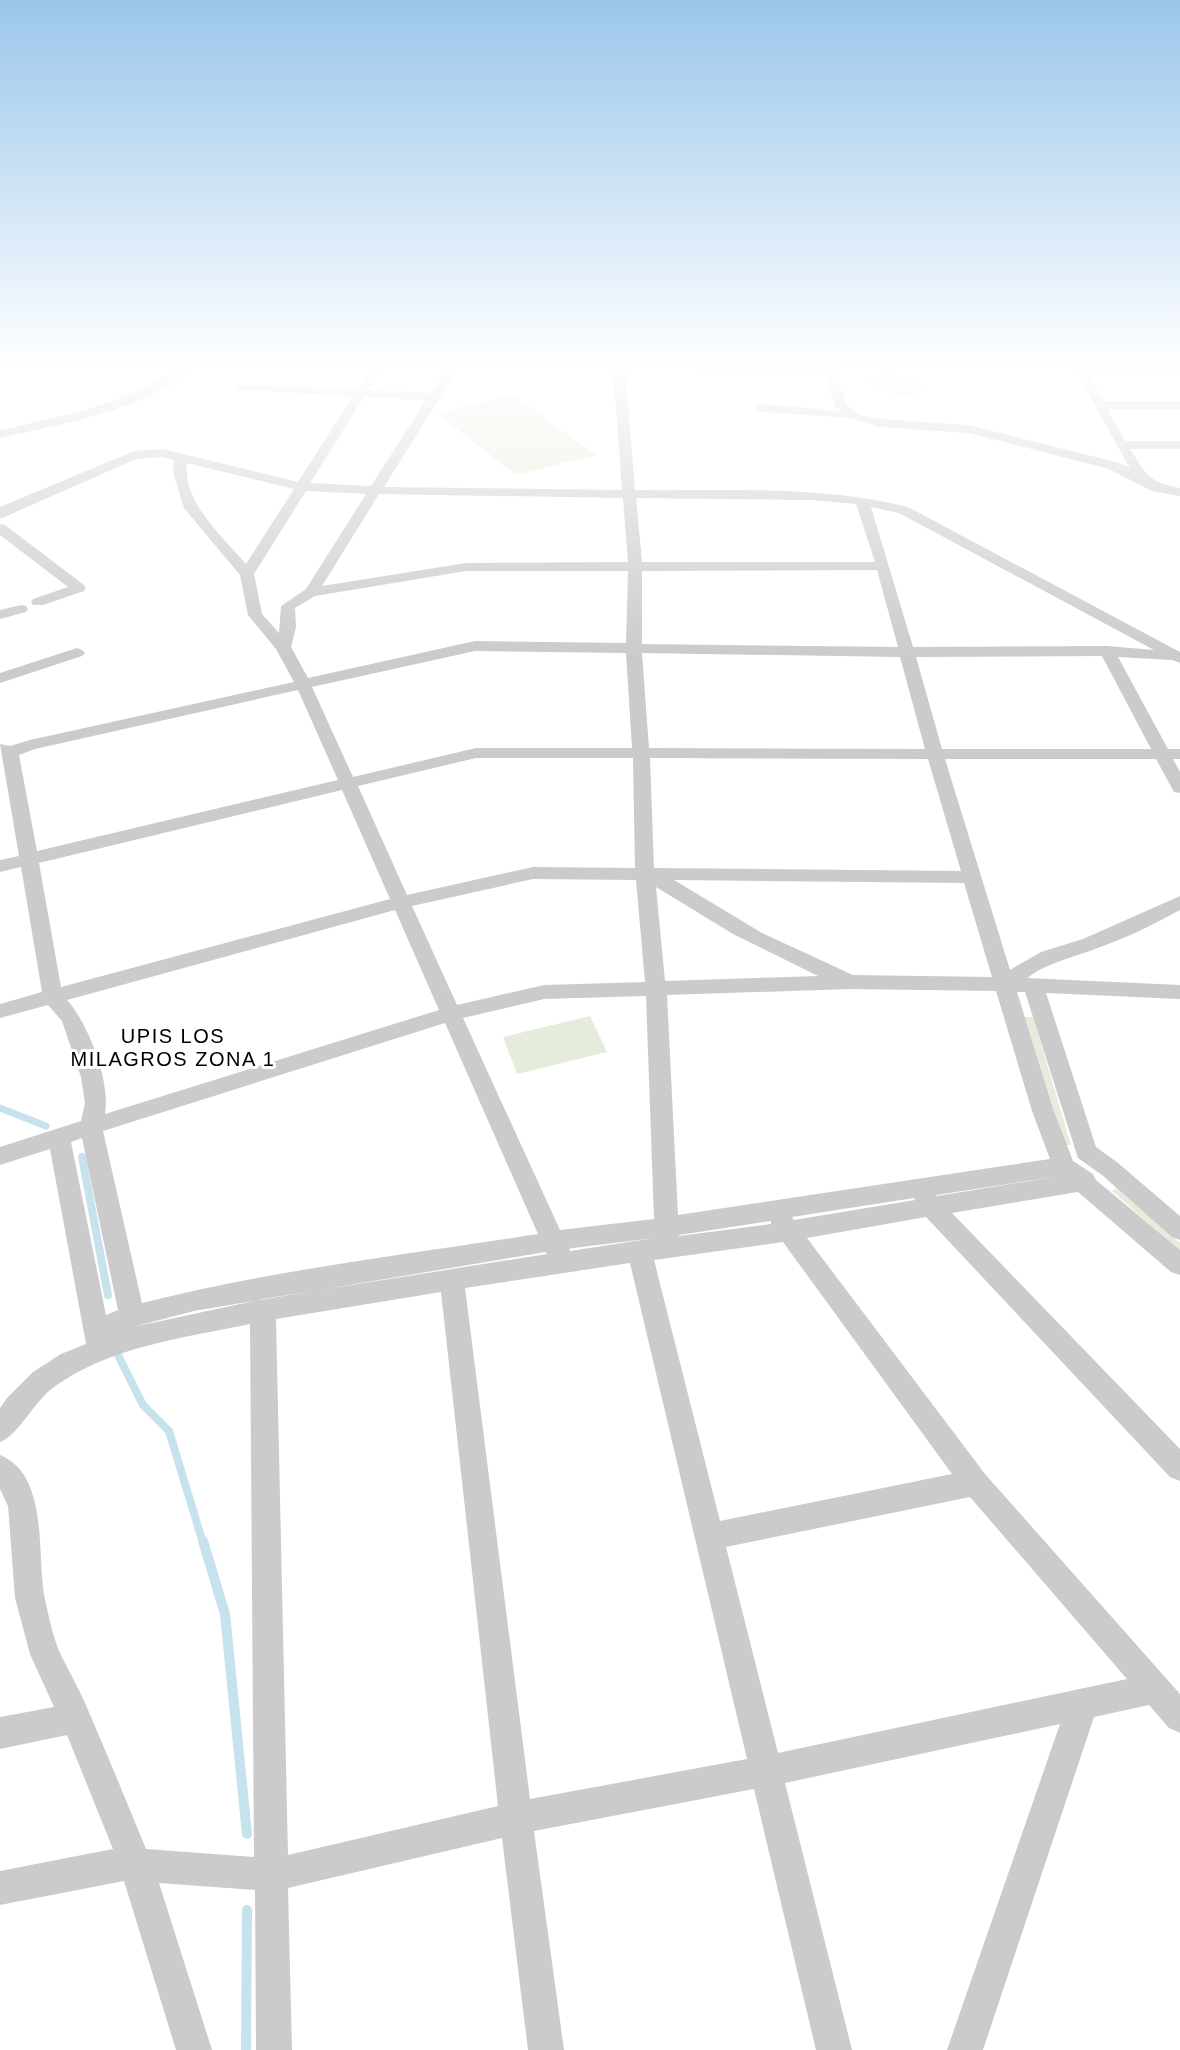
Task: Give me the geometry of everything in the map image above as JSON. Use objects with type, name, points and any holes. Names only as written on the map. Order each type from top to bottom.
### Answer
[{"type":"street","points":[[0,514],[50,489],[115,463]]},
{"type":"street","points":[[181,463],[179,472],[191,508],[247,574],[255,615],[283,647],[303,684],[559,1252]]},
{"type":"street","points":[[205,463],[302,487],[418,492],[811,496],[862,501],[903,510],[1179,657]]},
{"type":"street","points":[[247,574],[317,463]]},
{"type":"street","points":[[311,592],[393,463]]},
{"type":"street","points":[[628,463],[635,567],[634,649],[641,753],[645,875],[656,989],[658,1242],[709,1537],[834,2050]]},
{"type":"street","points":[[1101,463],[1143,479],[1157,488],[1180,492]]},
{"type":"street","points":[[1132,463],[1143,479]]},
{"type":"street","points":[[366,506],[418,492]]},
{"type":"street","points":[[862,501],[883,566],[934,752],[1043,1112],[1064,1166],[1180,1265]]},
{"type":"street","points":[[0,528],[79,588],[38,602]]},
{"type":"street","points":[[283,647],[288,627],[288,606],[311,592],[459,567],[883,566]]},
{"type":"street","points":[[0,615],[21,609]]},
{"type":"street","points":[[132,1316],[91,1126],[96,1103],[92,1077],[71,1018],[53,997],[28,860],[7,778],[5,751],[475,646],[906,652],[1107,651],[1179,657]]},
{"type":"street","points":[[1107,651],[1171,754],[1180,788]]},
{"type":"street","points":[[0,678],[77,653]]},
{"type":"street","points":[[0,866],[476,753],[1171,754]]},
{"type":"street","points":[[0,1011],[402,902],[533,873],[972,877]]},
{"type":"street","points":[[645,875],[670,885],[701,908],[764,943],[850,982]]},
{"type":"street","points":[[1009,995],[1028,967],[1048,957],[1090,944],[1180,902]]},
{"type":"street","points":[[0,1156],[233,1079],[452,1013],[505,999],[544,992],[850,982],[1009,995],[1033,985],[1180,992]]},
{"type":"street","points":[[1033,985],[1086,1152],[1110,1169],[1180,1230]]},
{"type":"street","points":[[58,1137],[64,1157],[98,1339]]},
{"type":"street","points":[[0,1430],[16,1407],[42,1380],[132,1316],[194,1300],[262,1288],[658,1242],[925,1197],[1064,1166]]},
{"type":"street","points":[[925,1197],[1084,1181]]},
{"type":"street","points":[[925,1197],[1180,1468]]},
{"type":"street","points":[[781,1221],[975,1483],[1180,1716]]},
{"type":"street","points":[[98,1339],[124,1340],[263,1310],[452,1282],[559,1252],[658,1242]]},
{"type":"street","points":[[452,1282],[546,2050]]},
{"type":"street","points":[[263,1310],[274,2050]]},
{"type":"street","points":[[0,1468],[16,1489],[22,1506],[30,1598],[45,1654],[76,1718],[136,1864],[194,2050]]},
{"type":"street","points":[[709,1537],[975,1483]]},
{"type":"street","points":[[0,1888],[124,1864],[273,1875],[516,1818],[767,1771],[1154,1689]]},
{"type":"street","points":[[965,2050],[1083,1704]]},
{"type":"street","points":[[0,1733],[76,1718]]},
{"type":"green space","points":[[500,463],[565,463],[516,475]]},
{"type":"green space","points":[[590,1016],[607,1052],[517,1074],[503,1037]]},
{"type":"green space","points":[[1025,1017],[1033,1017],[1071,1145],[1065,1145]]},
{"type":"green space","points":[[1117,1188],[1180,1243],[1180,1251],[1112,1191]]},
{"type":"waterway","points":[[0,1108],[46,1126]]},
{"type":"waterway","points":[[82,1157],[108,1295]]},
{"type":"waterway","points":[[118,1355],[143,1405],[169,1431],[203,1543]]},
{"type":"waterway","points":[[203,1541],[225,1614],[247,1834]]},
{"type":"waterway","points":[[246,2050],[247,1910]]},
{"type":"district","name":"UPIS LOS MILAGROS ZONA 1","points":[[173,1048]]}]
